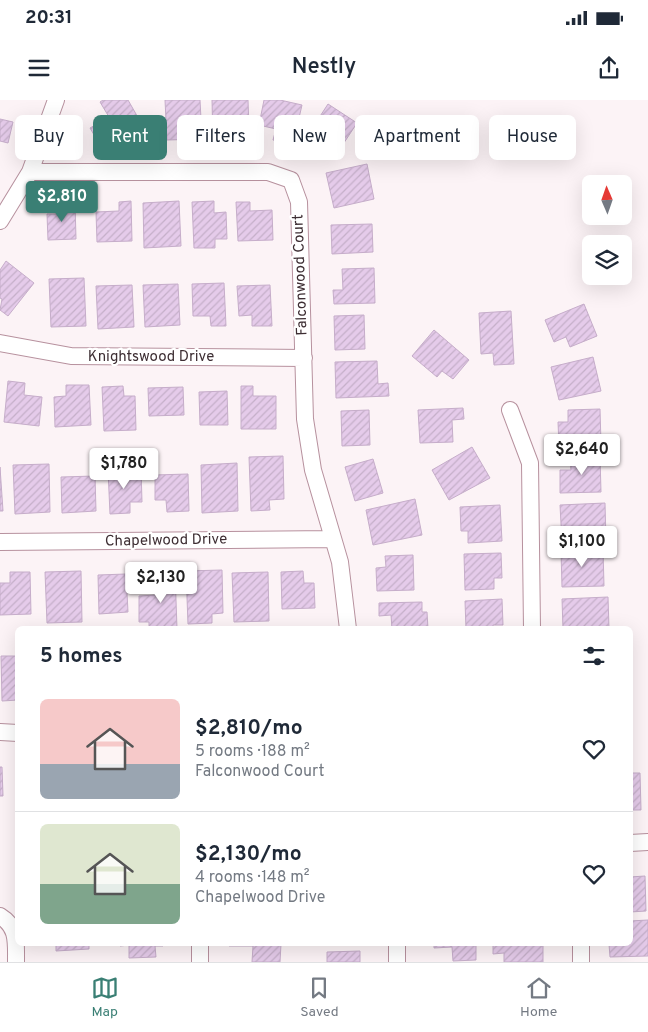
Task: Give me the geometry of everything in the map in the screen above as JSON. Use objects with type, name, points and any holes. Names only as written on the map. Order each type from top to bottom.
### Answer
[{"type":"street","points":[[0,221],[30,172],[56,100]]},
{"type":"street","name":"Falconwood Court","points":[[30,172],[268,172],[292,180],[299,202],[305,419],[313,470],[340,562],[348,626]]},
{"type":"street","name":"Knightswood Drive","points":[[0,344],[72,356],[304,358]]},
{"type":"street","points":[[510,410],[530,464],[532,626]]},
{"type":"street","name":"Chapelwood Drive","points":[[0,542],[332,539]]},
{"type":"street","points":[[0,732],[15,732]]},
{"type":"street","points":[[633,842],[648,842]]},
{"type":"street","points":[[0,916],[10,922],[15,936]]},
{"type":"street","points":[[16,946],[16,962]]},
{"type":"street","points":[[200,946],[200,962]]},
{"type":"street","points":[[397,946],[397,962]]},
{"type":"street","points":[[581,946],[581,962]]},
{"type":"building","points":[[103,100],[128,100],[137,115],[108,115],[100,102]]},
{"type":"building","points":[[165,100],[200,100],[201,115],[177,115],[177,140],[167,140]]},
{"type":"building","points":[[212,100],[248,100],[249,115],[212,115]]},
{"type":"building","points":[[264,100],[280,100],[302,105],[300,115],[274,115],[274,129],[264,126],[264,115],[261,115]]},
{"type":"building","points":[[328,104],[345,115],[321,115]]},
{"type":"building","points":[[345,115],[355,122],[355,126],[345,141]]},
{"type":"building","points":[[0,119],[13,122],[8,143],[0,141]]},
{"type":"building","points":[[367,164],[374,199],[334,208],[326,173]]},
{"type":"building","points":[[131,201],[132,241],[97,242],[96,212],[119,211],[119,202]]},
{"type":"building","points":[[179,201],[181,246],[144,248],[143,203]]},
{"type":"building","points":[[214,201],[214,213],[226,212],[227,239],[215,239],[215,248],[194,248],[192,202]]},
{"type":"building","points":[[236,202],[250,202],[250,211],[272,210],[273,240],[238,241]]},
{"type":"building","points":[[57,203],[75,203],[76,239],[48,240],[47,214],[57,214]]},
{"type":"building","points":[[372,224],[373,252],[332,254],[331,225]]},
{"type":"building","points":[[6,261],[34,283],[8,316],[0,310],[2,299],[0,298],[0,270]]},
{"type":"building","points":[[374,268],[375,303],[334,304],[333,290],[343,290],[342,269]]},
{"type":"building","points":[[84,278],[86,326],[51,327],[49,279]]},
{"type":"building","points":[[224,283],[226,326],[211,326],[210,316],[193,316],[192,284]]},
{"type":"building","points":[[178,284],[180,325],[145,327],[143,285]]},
{"type":"building","points":[[132,285],[134,327],[98,329],[96,286]]},
{"type":"building","points":[[270,285],[272,326],[252,326],[252,315],[239,316],[237,286]]},
{"type":"building","points":[[584,304],[597,336],[570,347],[566,337],[554,342],[545,320]]},
{"type":"building","points":[[511,311],[514,364],[494,365],[493,353],[481,354],[479,313]]},
{"type":"building","points":[[364,315],[365,349],[335,350],[334,316]]},
{"type":"building","points":[[434,330],[469,360],[453,379],[442,371],[437,377],[412,356]]},
{"type":"building","points":[[593,357],[601,391],[559,400],[551,367]]},
{"type":"building","points":[[377,361],[378,384],[388,383],[389,396],[336,398],[335,362]]},
{"type":"building","points":[[8,381],[25,383],[24,395],[42,397],[39,426],[4,422]]},
{"type":"building","points":[[66,385],[89,385],[91,425],[55,427],[54,397],[66,396]]},
{"type":"building","points":[[123,386],[124,396],[135,396],[136,430],[104,431],[102,387]]},
{"type":"building","points":[[241,386],[253,386],[253,396],[276,396],[276,429],[241,429]]},
{"type":"building","points":[[183,387],[184,415],[149,416],[148,388]]},
{"type":"building","points":[[227,391],[228,425],[200,425],[199,392]]},
{"type":"building","points":[[463,408],[464,419],[452,420],[453,442],[420,443],[418,410]]},
{"type":"building","points":[[600,409],[601,444],[559,446],[558,422],[568,422],[568,410]]},
{"type":"building","points":[[369,410],[370,445],[342,446],[341,411]]},
{"type":"building","points":[[472,447],[490,478],[449,500],[432,470]]},
{"type":"building","points":[[283,456],[284,499],[269,500],[270,510],[251,511],[249,457]]},
{"type":"building","points":[[600,457],[601,492],[560,493],[560,470],[571,470],[570,458]]},
{"type":"building","points":[[373,459],[383,493],[355,501],[345,467]]},
{"type":"building","points":[[237,463],[238,511],[202,513],[201,465]]},
{"type":"building","points":[[49,464],[50,512],[15,514],[13,465]]},
{"type":"building","points":[[0,467],[3,511],[0,511]]},
{"type":"building","points":[[141,469],[142,502],[130,502],[130,513],[110,514],[108,470]]},
{"type":"building","points":[[188,474],[189,511],[167,512],[166,500],[155,500],[155,475]]},
{"type":"building","points":[[95,476],[96,511],[62,513],[61,477]]},
{"type":"building","points":[[415,499],[422,535],[373,545],[366,510]]},
{"type":"building","points":[[605,503],[606,540],[562,542],[560,505]]},
{"type":"building","points":[[500,505],[502,541],[468,543],[468,531],[461,531],[460,507]]},
{"type":"building","points":[[603,550],[604,586],[562,587],[561,551]]},
{"type":"building","points":[[501,553],[502,578],[494,578],[494,589],[465,590],[464,554]]},
{"type":"building","points":[[413,555],[414,590],[377,591],[376,568],[386,567],[385,556]]},
{"type":"building","points":[[222,570],[223,613],[212,614],[212,623],[188,624],[186,571]]},
{"type":"building","points":[[81,571],[82,622],[47,623],[45,572]]},
{"type":"building","points":[[157,571],[175,571],[177,626],[149,626],[149,622],[139,622],[139,596],[157,595]]},
{"type":"building","points":[[303,571],[304,583],[314,583],[315,608],[282,609],[281,572]]},
{"type":"building","points":[[10,572],[30,572],[31,614],[0,615],[0,583],[10,583]]},
{"type":"building","points":[[268,572],[269,621],[234,622],[232,573]]},
{"type":"building","points":[[126,574],[128,612],[99,614],[98,575]]},
{"type":"building","points":[[608,597],[609,626],[563,626],[562,599]]},
{"type":"building","points":[[502,599],[503,625],[466,626],[465,601]]},
{"type":"building","points":[[422,602],[422,612],[427,612],[428,626],[392,626],[391,615],[379,616],[379,603]]},
{"type":"building","points":[[1,656],[15,656],[15,700],[2,701]]},
{"type":"building","points":[[0,767],[2,767],[3,796],[0,796]]},
{"type":"building","points":[[633,773],[640,773],[641,810],[633,810]]},
{"type":"building","points":[[645,876],[646,911],[633,912],[633,877]]},
{"type":"building","points":[[648,920],[648,956],[610,957],[609,946],[633,946],[633,921]]},
{"type":"building","points":[[56,946],[89,946],[89,949],[56,951]]},
{"type":"building","points":[[129,946],[155,946],[156,957],[129,958]]},
{"type":"building","points":[[253,946],[281,946],[280,962],[252,962]]},
{"type":"building","points":[[434,946],[476,946],[476,960],[453,961],[452,947],[434,948]]},
{"type":"building","points":[[493,946],[543,946],[543,962],[504,962],[504,953],[493,954]]},
{"type":"building","points":[[360,951],[360,962],[327,962],[327,952]]}]
